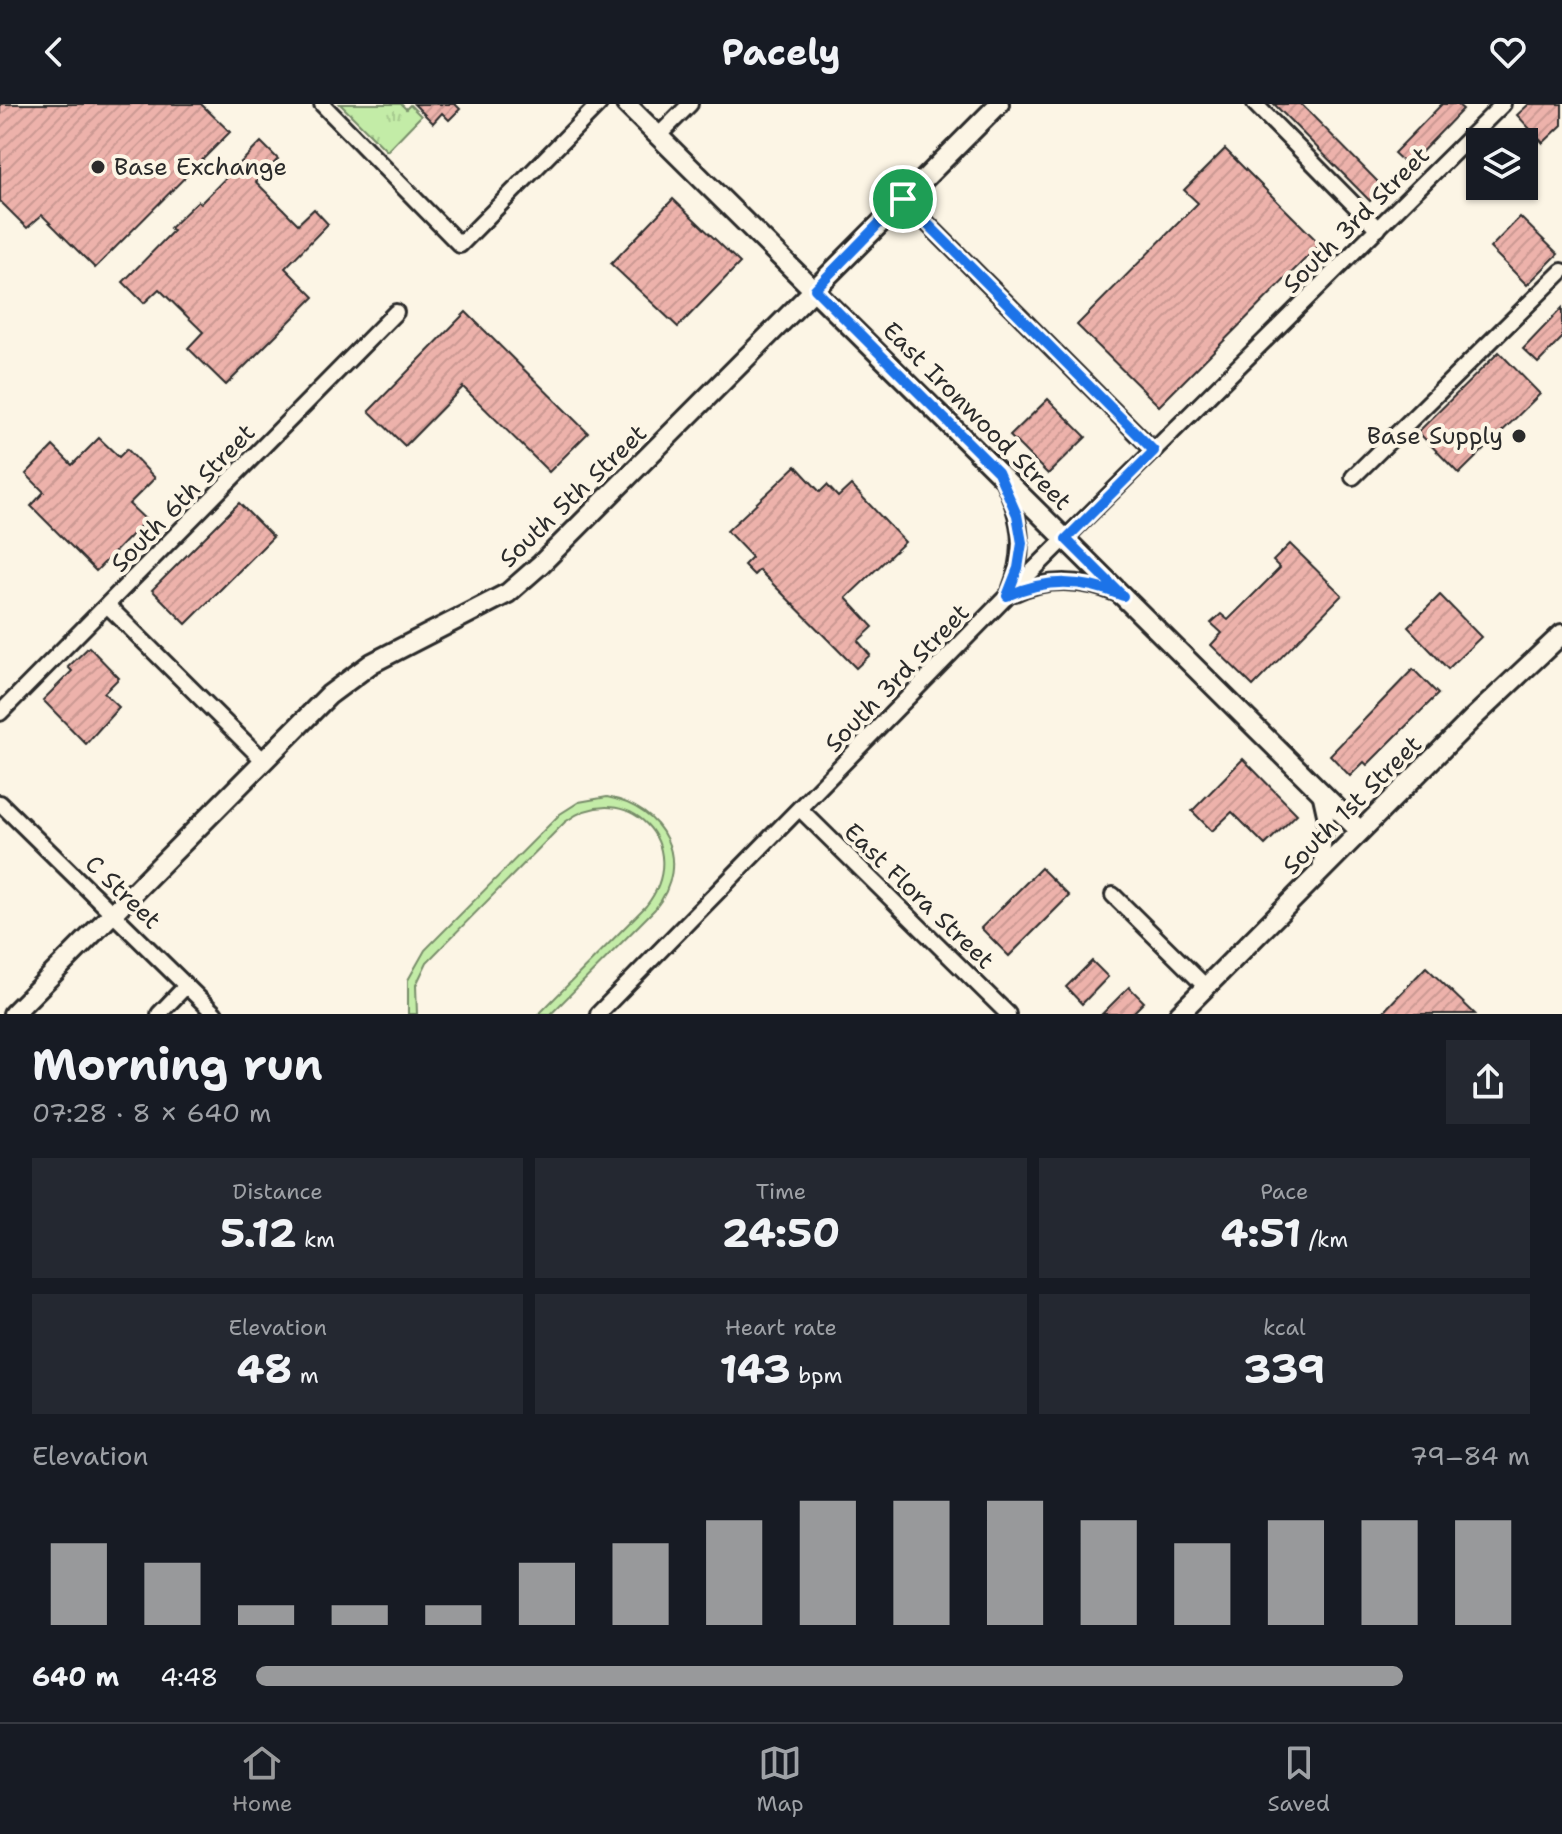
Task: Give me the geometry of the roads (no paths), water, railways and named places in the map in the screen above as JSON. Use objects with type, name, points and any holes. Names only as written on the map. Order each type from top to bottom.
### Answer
[{"type":"street","points":[[322,104],[460,245],[599,104]]},
{"type":"street","name":"East Ironwood Street","points":[[626,104],[1360,831]]},
{"type":"street","points":[[658,136],[690,104]]},
{"type":"street","name":"South 5th Street","points":[[13,1014],[329,695],[372,663],[503,595],[519,583],[999,104]]},
{"type":"street","points":[[1255,104],[1378,229]]},
{"type":"street","name":"South 3rd Street","points":[[598,1014],[1007,596],[1503,104]]},
{"type":"street","points":[[903,199],[1154,451]]},
{"type":"street","points":[[1353,477],[1562,271]]},
{"type":"street","name":"South 6th Street","points":[[0,713],[396,312]]},
{"type":"street","points":[[998,472],[1017,515],[1022,543],[1018,568],[1007,596]]},
{"type":"street","points":[[1007,596],[1028,587],[1056,582],[1086,583],[1123,596]]},
{"type":"street","points":[[108,606],[264,761]]},
{"type":"street","name":"South 1st Street","points":[[1179,1014],[1360,831],[1562,634]]},
{"type":"street","points":[[1320,792],[1326,819],[1320,872]]},
{"type":"street","name":"C Street","points":[[0,803],[215,1014]]},
{"type":"street","name":"East Flora Street","points":[[800,809],[1008,1014]]},
{"type":"street","points":[[1113,895],[1206,987]]},
{"type":"street","points":[[159,1014],[186,986]]},
{"type":"place","name":"Base Exchange","points":[[98,167]]},
{"type":"place","name":"Base Supply","points":[[1519,436]]}]
